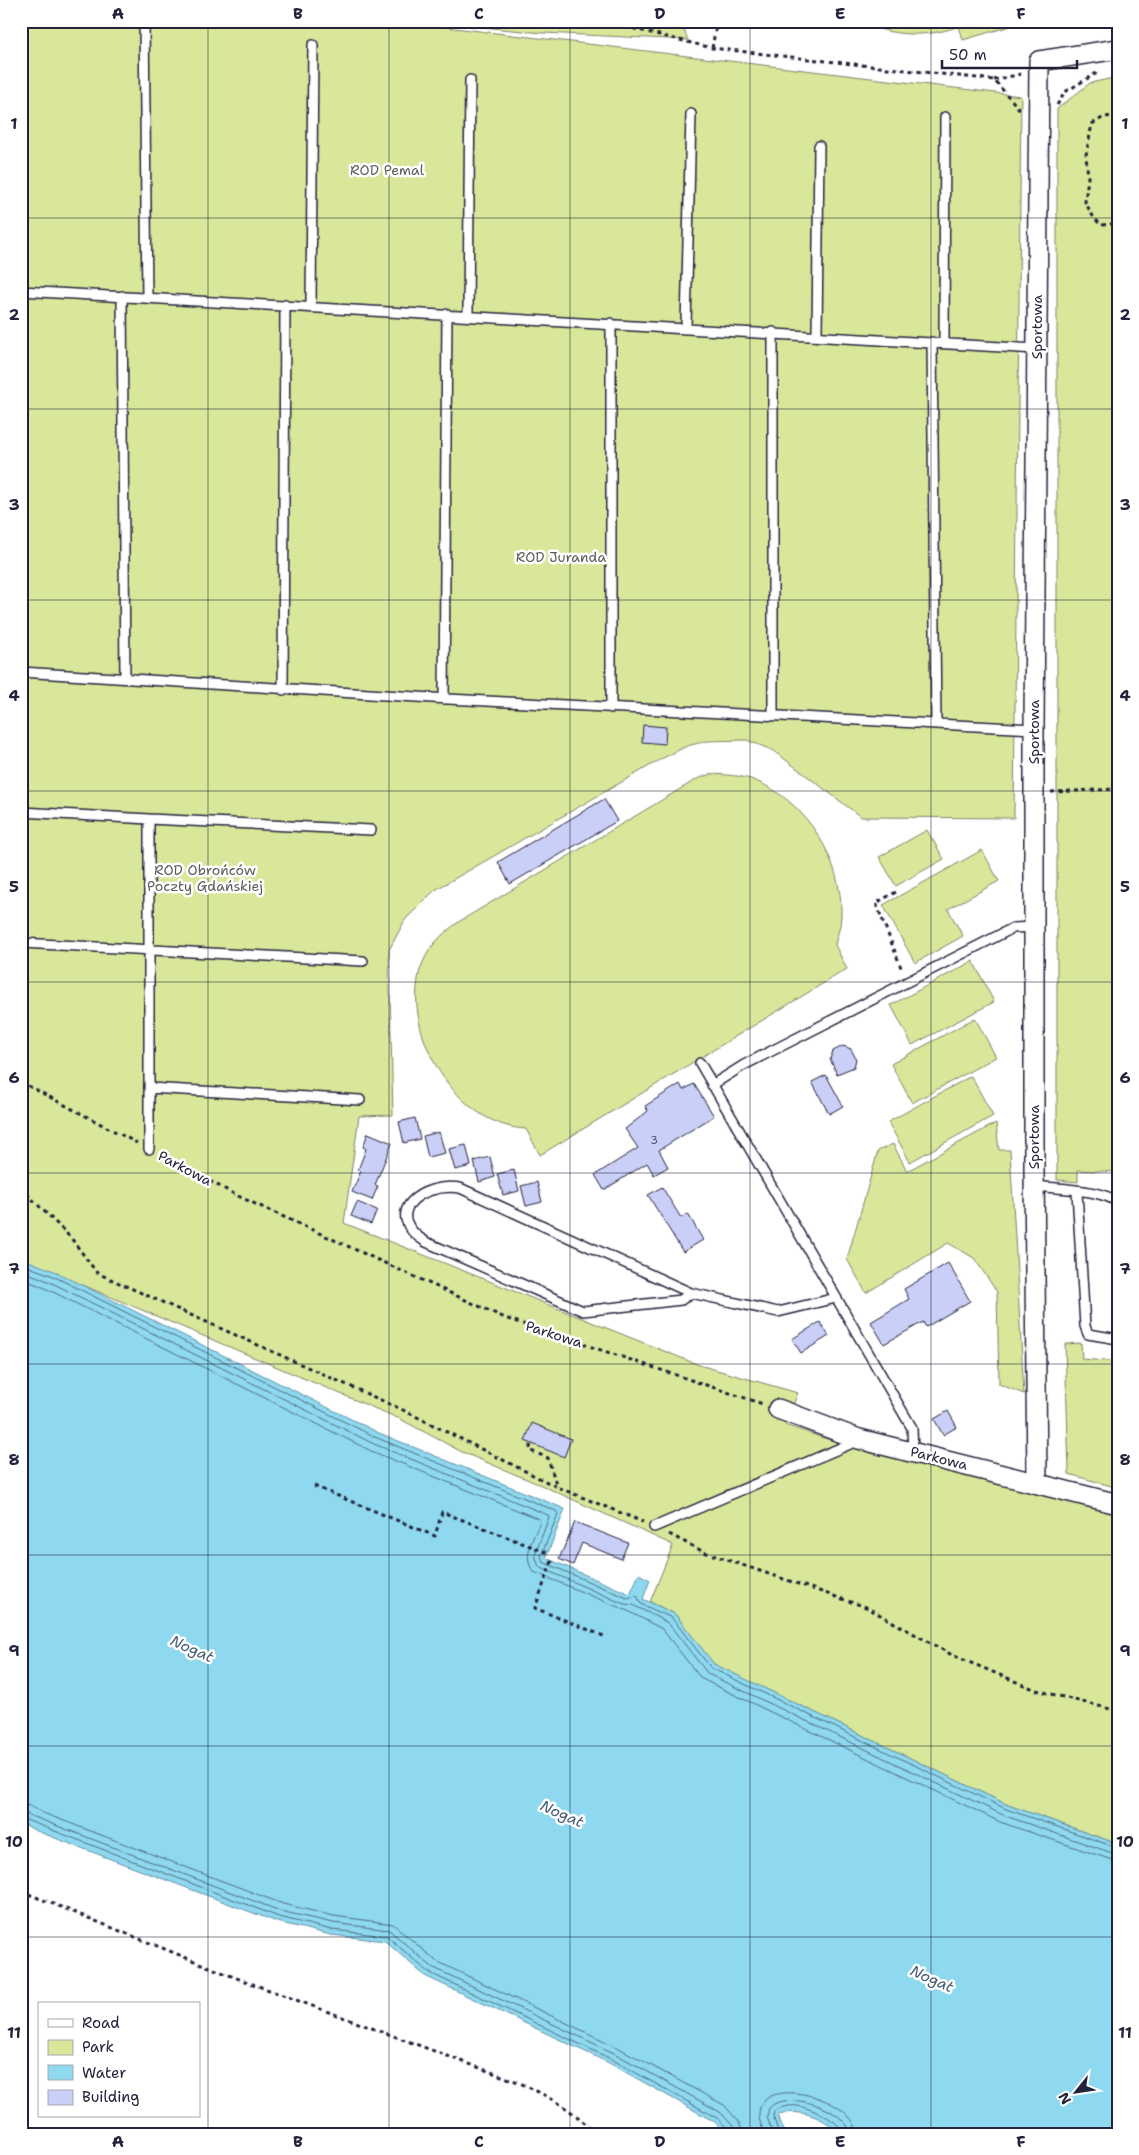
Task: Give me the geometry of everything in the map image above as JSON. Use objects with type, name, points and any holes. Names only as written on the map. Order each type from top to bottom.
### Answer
[{"type":"street","name":"Sportowa","points":[[1036,1482],[1034,730],[1039,61],[1118,49]]},
{"type":"street","name":"Parkowa","points":[[778,1409],[859,1440],[914,1451],[1118,1504]]},
{"type":"lane","points":[[144,21],[147,298]]},
{"type":"lane","points":[[311,306],[313,45]]},
{"type":"lane","points":[[468,315],[470,80]]},
{"type":"lane","points":[[686,327],[691,114]]},
{"type":"lane","points":[[944,117],[944,343]]},
{"type":"lane","points":[[816,335],[818,146]]},
{"type":"lane","points":[[21,291],[686,327],[1037,349]]},
{"type":"lane","points":[[122,296],[125,678]]},
{"type":"lane","points":[[283,690],[285,305]]},
{"type":"lane","points":[[444,699],[447,314]]},
{"type":"lane","points":[[611,323],[611,708]]},
{"type":"lane","points":[[773,332],[773,716]]},
{"type":"lane","points":[[932,342],[936,724]]},
{"type":"lane","points":[[21,672],[283,690],[1034,730]]},
{"type":"lane","points":[[21,812],[371,830]]},
{"type":"lane","points":[[148,819],[149,1149]]},
{"type":"lane","points":[[712,1085],[744,1066],[1013,928],[1034,927]]},
{"type":"lane","points":[[21,943],[363,961]]},
{"type":"lane","points":[[700,1063],[912,1428],[914,1451]]},
{"type":"lane","points":[[149,1088],[360,1100]]},
{"type":"lane","points":[[691,1293],[682,1300],[583,1311],[426,1242],[412,1231],[407,1222],[406,1210],[410,1201],[429,1190],[449,1186],[460,1188],[691,1293],[778,1312],[836,1298]]},
{"type":"lane","points":[[1035,1186],[1107,1194],[1118,1203]]},
{"type":"lane","points":[[1076,1192],[1084,1326],[1088,1334],[1096,1337],[1118,1339]]},
{"type":"lane","points":[[654,1526],[859,1440]]},
{"type":"path","points":[[602,21],[712,48],[994,80],[1020,111],[1048,116],[1066,92],[1103,69]]},
{"type":"path","points":[[712,48],[717,21]]},
{"type":"path","points":[[1118,116],[1104,117],[1092,124],[1086,155],[1088,178],[1085,202],[1094,218],[1102,225],[1118,223]]},
{"type":"path","points":[[1034,793],[1118,789]]},
{"type":"path","points":[[896,892],[876,903],[907,982]]},
{"type":"path","name":"Parkowa","points":[[21,1082],[238,1196],[504,1318],[778,1409]]},
{"type":"path","points":[[21,1188],[72,1238],[97,1273],[403,1410],[557,1487],[654,1526],[704,1552],[866,1607],[952,1655],[1036,1690],[1118,1711]]},
{"type":"path","points":[[531,1445],[529,1450],[548,1458],[557,1487]]},
{"type":"path","points":[[314,1486],[435,1536],[442,1512],[548,1553]]},
{"type":"path","points":[[552,1561],[535,1608],[606,1637]]},
{"type":"path","points":[[21,1891],[234,1977],[518,2082],[561,2103],[578,2115],[596,2134]]},
{"type":"green space","points":[[21,21],[396,21],[1021,96],[1014,818],[861,817],[774,751],[747,740],[707,741],[687,746],[665,757],[435,890],[405,920],[389,950],[393,1115],[359,1116],[344,1223],[699,1365],[798,1393],[785,1425],[863,1451],[1118,1508],[1118,1844],[1008,1805],[713,1664],[675,1614],[650,1602],[673,1545],[543,1486],[462,1452],[400,1419],[21,1259]]},
{"type":"green space","points":[[419,21],[680,21],[688,40],[543,33]]},
{"type":"green space","points":[[860,21],[1028,21],[963,40],[959,26],[935,33],[909,34],[883,30]]},
{"type":"green space","points":[[1118,77],[1118,1172],[1078,1170],[1078,1182],[1057,1180],[1057,109],[1090,83]]},
{"type":"green space","points":[[711,774],[734,776],[756,781],[791,803],[806,818],[828,854],[836,874],[841,915],[835,945],[847,969],[540,1155],[526,1129],[501,1124],[478,1112],[457,1095],[440,1073],[427,1048],[419,1022],[417,995],[420,970],[423,962],[436,942],[460,921],[697,779]]},
{"type":"green space","points":[[927,830],[944,859],[896,886],[879,857]]},
{"type":"green space","points":[[982,850],[999,881],[948,909],[963,936],[915,963],[883,905]]},
{"type":"green space","points":[[973,961],[994,1002],[912,1045],[891,1005]]},
{"type":"green space","points":[[975,1018],[996,1057],[912,1103],[891,1064]]},
{"type":"green space","points":[[971,1076],[993,1116],[910,1162],[888,1122]]},
{"type":"green space","points":[[996,1123],[999,1150],[1010,1150],[1024,1394],[999,1384],[997,1292],[974,1258],[948,1243],[866,1293],[847,1259],[878,1151],[893,1144],[907,1171]]},
{"type":"green space","points":[[1081,1343],[1082,1359],[1118,1362],[1118,1488],[1069,1474],[1065,1344]]},
{"type":"water","name":"Nogat","points":[[21,1258],[54,1271],[379,1433],[565,1509],[546,1558],[630,1594],[639,1574],[650,1580],[643,1599],[675,1614],[714,1664],[1008,1805],[1118,1844],[1118,2134],[840,2134],[819,2118],[795,2112],[778,2114],[784,2134],[725,2134],[715,2122],[609,2063],[425,1976],[385,1941],[331,1935],[277,1922],[34,1830],[21,1822]]},
{"type":"building","points":[[643,725],[666,727],[665,744],[642,742]]},
{"type":"building","points":[[604,799],[617,821],[510,884],[498,862]]},
{"type":"building","points":[[843,1046],[851,1049],[856,1059],[854,1067],[837,1074],[830,1059],[833,1051]]},
{"type":"building","points":[[826,1075],[843,1106],[829,1114],[812,1082]]},
{"type":"building","points":[[680,1084],[683,1090],[694,1084],[714,1116],[659,1150],[668,1167],[654,1175],[647,1163],[604,1190],[595,1175],[638,1148],[625,1129],[648,1111],[645,1106]]},
{"type":"building","points":[[415,1118],[420,1139],[404,1143],[399,1122]]},
{"type":"building","points":[[439,1132],[445,1153],[428,1157],[423,1136]]},
{"type":"building","points":[[368,1133],[392,1143],[375,1185],[378,1186],[372,1200],[352,1192],[361,1171],[358,1170],[366,1149],[363,1147]]},
{"type":"building","points":[[466,1145],[471,1166],[455,1170],[449,1149]]},
{"type":"building","points":[[490,1157],[495,1177],[479,1182],[474,1161]]},
{"type":"building","points":[[514,1170],[519,1191],[503,1195],[497,1174]]},
{"type":"building","points":[[537,1182],[542,1202],[526,1206],[521,1186]]},
{"type":"building","points":[[662,1187],[681,1218],[688,1214],[703,1240],[683,1252],[648,1195]]},
{"type":"building","points":[[357,1202],[377,1210],[371,1224],[351,1216]]},
{"type":"building","points":[[948,1263],[970,1301],[926,1327],[923,1322],[884,1344],[871,1322],[909,1299],[904,1289]]},
{"type":"building","points":[[820,1322],[829,1336],[801,1353],[792,1339]]},
{"type":"building","points":[[948,1411],[957,1427],[943,1435],[934,1419]]},
{"type":"building","points":[[532,1423],[571,1439],[564,1457],[525,1441]]},
{"type":"building","points":[[575,1522],[628,1543],[621,1559],[582,1543],[573,1565],[559,1559]]},
{"type":"park label","name":"ROD Pemal","points":[[387,170]]},
{"type":"park label","name":"ROD Juranda","points":[[561,557]]},
{"type":"park label","name":"ROD Obrońców Poczty Gdańskiej","points":[[205,878]]}]
